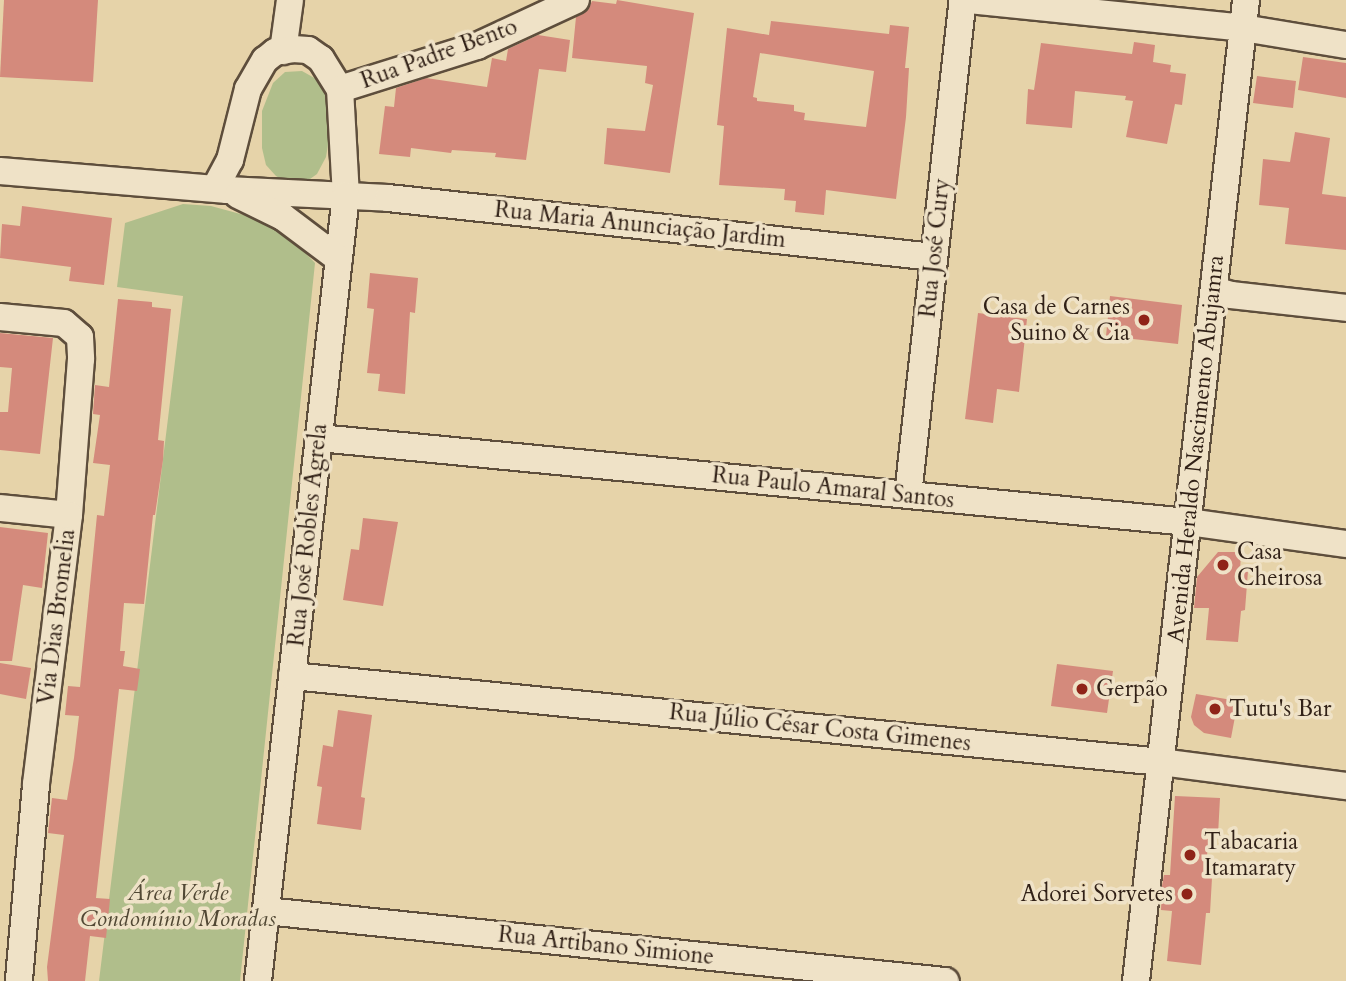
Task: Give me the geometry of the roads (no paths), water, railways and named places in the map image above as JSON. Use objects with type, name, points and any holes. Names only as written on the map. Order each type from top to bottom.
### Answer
[{"type":"street","points":[[283,51],[290,0]]},
{"type":"street","name":"Rua Padre Bento","points":[[340,89],[477,46],[576,0]]},
{"type":"street","name":"Rua José Cury","points":[[908,495],[963,0]]},
{"type":"street","points":[[969,0],[1243,28],[1346,45]]},
{"type":"street","name":"Avenida Heraldo Nascimento Abujamra","points":[[1136,981],[1246,0]]},
{"type":"street","points":[[339,259],[283,217],[221,189],[248,89],[265,60],[283,51],[308,50],[321,59],[340,89]]},
{"type":"street","name":"Rua José Robles Agrela","points":[[258,981],[346,195],[340,89]]},
{"type":"street","name":"Rua Maria Anunciação Jardim","points":[[0,172],[221,189],[346,195],[934,257]]},
{"type":"street","points":[[1214,290],[1231,295],[1346,308]]},
{"type":"street","name":"Via Dias Bromelia","points":[[0,317],[64,323],[80,337],[81,359],[69,515],[36,785],[12,940],[19,981]]},
{"type":"street","name":"Rua Paulo Amaral Santos","points":[[319,438],[1188,522],[1346,544]]},
{"type":"street","points":[[0,508],[69,515]]},
{"type":"street","name":"Rua Júlio César Costa Gimenes","points":[[292,676],[1161,762],[1346,786]]},
{"type":"street","name":"Rua Artibano Simione","points":[[266,911],[945,981]]},
{"type":"place","name":"Casa de Carnes Suino & Cia","points":[[1144,320]]},
{"type":"place","name":"Casa Cheirosa","points":[[1223,565]]},
{"type":"place","name":"Gerpão","points":[[1082,689]]},
{"type":"place","name":"Tutu's Bar","points":[[1215,709]]},
{"type":"place","name":"Tabacaria Itamaraty","points":[[1190,855]]},
{"type":"place","name":"Adorei Sorvetes","points":[[1187,894]]},
{"type":"park label","name":"Área Verde Condomínio Moradas","points":[[178,906]]}]
